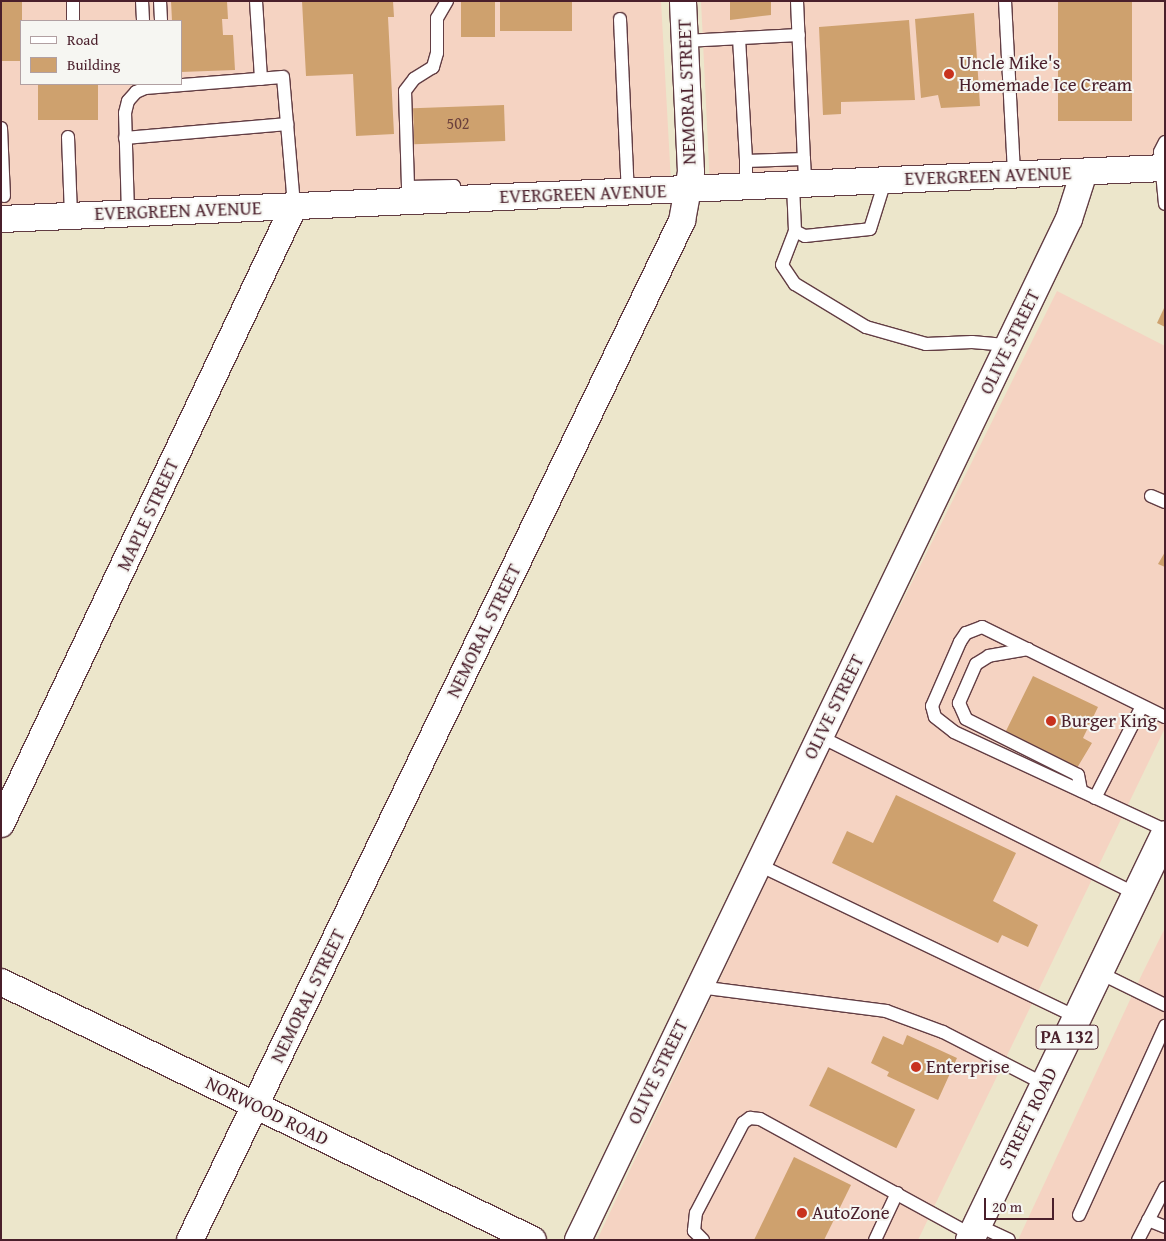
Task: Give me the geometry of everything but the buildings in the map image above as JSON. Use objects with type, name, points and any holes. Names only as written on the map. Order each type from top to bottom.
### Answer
[{"type":"main road","name":"STREET ROAD","points":[[973,1233],[1165,835]]},
{"type":"street","name":"NEMORAL STREET","points":[[190,1240],[682,221],[691,172],[683,1]]},
{"type":"street","name":"EVERGREEN AVENUE","points":[[3,208],[72,216],[687,189],[746,174],[793,184],[1163,169]]},
{"type":"street","name":"OLIVE STREET","points":[[578,1240],[757,864],[1069,219],[1084,172]]},
{"type":"street","name":"MAPLE STREET","points":[[1,824],[294,206]]},
{"type":"street","name":"NORWOOD ROAD","points":[[1,982],[533,1240]]},
{"type":"lane","points":[[73,1],[73,20]]},
{"type":"lane","points":[[142,1],[143,20]]},
{"type":"lane","points":[[160,1],[161,20]]},
{"type":"lane","points":[[256,1],[261,79]]},
{"type":"lane","points":[[447,1],[437,18],[437,53],[434,67],[414,79],[405,91],[408,187],[454,186],[455,199]]},
{"type":"lane","points":[[796,1],[805,180],[793,184],[795,231],[782,265],[795,284],[866,327],[926,344],[972,342],[1008,345]]},
{"type":"lane","points":[[1005,1],[1014,175]]},
{"type":"lane","points":[[620,19],[628,192]]},
{"type":"lane","points":[[685,42],[799,35]]},
{"type":"lane","points":[[740,38],[746,174],[804,159]]},
{"type":"lane","points":[[182,84],[283,77],[294,206]]},
{"type":"lane","points":[[128,213],[125,138],[128,100],[145,86],[164,85]]},
{"type":"lane","points":[[125,138],[287,124]]},
{"type":"lane","points":[[1,128],[3,208]]},
{"type":"lane","points":[[68,137],[72,216]]},
{"type":"lane","points":[[1165,142],[1160,152],[1165,204]]},
{"type":"lane","points":[[795,231],[805,236],[870,229],[884,181]]},
{"type":"lane","points":[[1151,496],[1165,502]]},
{"type":"lane","points":[[1165,718],[990,629],[982,627],[966,633],[932,706],[935,717],[954,732],[1165,830]]},
{"type":"lane","points":[[1028,649],[989,656],[976,664],[959,703],[966,719],[1078,775],[1080,791]]},
{"type":"lane","points":[[1095,798],[1142,706]]},
{"type":"lane","points":[[820,736],[1136,894]]},
{"type":"lane","points":[[757,864],[1077,1017]]},
{"type":"lane","points":[[1098,972],[1165,1006]]},
{"type":"lane","points":[[699,987],[886,1011],[943,1032],[1044,1084]]},
{"type":"lane","points":[[1079,1215],[1165,1026]]},
{"type":"lane","points":[[695,1237],[696,1213],[743,1123],[750,1118],[760,1119],[973,1233],[1009,1240]]},
{"type":"lane","points":[[1138,1240],[1165,1188]]},
{"type":"lane","points":[[875,1240],[897,1193]]},
{"type":"lane","points":[[1148,1220],[1165,1227]]},
{"type":"shaded area","points":[[1,1],[661,1],[671,182],[1,216]]},
{"type":"shaded area","points":[[701,1],[1165,1],[1165,161],[710,187]]},
{"type":"shaded area","points":[[1057,291],[1165,346],[1165,728],[918,1240],[597,1240],[818,771]]},
{"type":"shaded area","points":[[1165,928],[1165,1240],[1018,1240],[1143,972]]},
{"type":"place","name":"Uncle Mike's Homemade Ice Cream","points":[[949,74]]},
{"type":"place","name":"Burger King","points":[[1051,721]]},
{"type":"place","name":"Enterprise","points":[[916,1067]]},
{"type":"place","name":"AutoZone","points":[[802,1213]]}]
